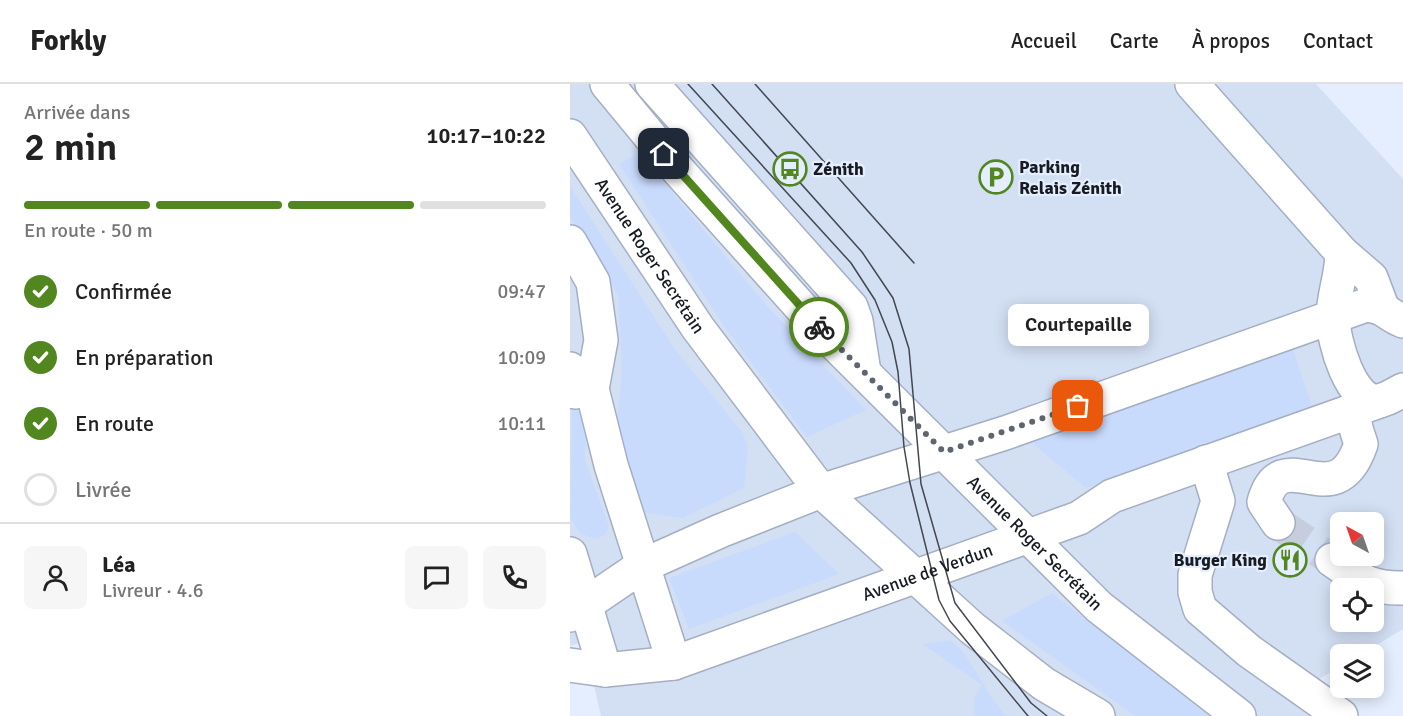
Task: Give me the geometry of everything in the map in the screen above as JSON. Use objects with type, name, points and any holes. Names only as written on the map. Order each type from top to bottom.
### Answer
[{"type":"street","name":"Avenue Roger Secrétain","points":[[607,84],[685,178],[825,334],[1100,607],[1239,716]]},
{"type":"street","points":[[651,84],[850,307],[856,321],[864,372]]},
{"type":"street","points":[[1192,84],[1342,253],[1371,278],[1395,323]]},
{"type":"street","name":"Avenue Roger Secrétain","points":[[570,136],[698,328],[820,491],[939,600],[1019,666],[1098,716]]},
{"type":"street","points":[[570,242],[593,282],[600,340],[577,384],[611,465],[674,663]]},
{"type":"street","points":[[1342,253],[1342,268],[1333,316],[1336,339],[1353,386],[1364,398],[1389,396]]},
{"type":"street","points":[[577,609],[642,566],[820,491],[944,452],[1155,365],[1366,305],[1395,323]]},
{"type":"street","points":[[1278,523],[1264,502],[1267,491],[1284,476],[1293,474],[1321,480],[1339,476],[1352,466],[1361,444],[1354,424],[1354,416],[1389,396]]},
{"type":"street","name":"Avenue de Verdun","points":[[570,665],[605,670],[674,663],[917,578],[1079,518],[1112,496],[1389,396]]},
{"type":"street","points":[[1206,462],[1218,501],[1195,575],[1195,592],[1200,609],[1250,651],[1341,716]]},
{"type":"street","points":[[570,554],[577,609],[605,670]]},
{"type":"street","points":[[1341,566],[1367,584],[1385,588],[1403,588]]},
{"type":"shaded area","points":[[570,84],[1316,84],[1403,179],[1403,629],[1378,644],[1330,644],[1330,673],[1311,684],[1350,716],[601,716],[584,642],[570,646]]},
{"type":"shaded area","points":[[639,153],[767,306],[866,410],[807,437],[724,326],[619,164]]},
{"type":"shaded area","points":[[570,186],[674,348],[742,432],[748,446],[744,488],[683,518],[641,512],[617,423],[622,370],[618,295],[570,217]]},
{"type":"shaded area","points":[[1292,347],[1313,409],[1086,488],[1031,442]]},
{"type":"shaded area","points":[[572,407],[582,414],[586,439],[585,461],[609,526],[606,534],[595,539],[580,533],[570,517]]},
{"type":"shaded area","points":[[795,532],[839,574],[689,629],[669,578]]},
{"type":"shaded area","points":[[1052,593],[1209,716],[1135,716],[1002,621]]},
{"type":"shaded area","points":[[951,640],[967,657],[992,698],[1007,716],[974,716],[974,697],[982,685],[922,644]]},
{"type":"tunnel","points":[[1278,523],[1330,559]]},
{"type":"tram line","points":[[688,84],[851,263],[875,300],[892,342],[898,372],[904,447],[910,483],[939,600],[950,621],[1028,716]]},
{"type":"tram line","points":[[712,84],[862,252],[893,298],[909,349],[921,484],[955,603],[1031,703],[1047,716]]},
{"type":"tram line","points":[[755,84],[914,263]]},
{"type":"way so far","points":[[819,327],[944,452],[1005,433],[1078,406]]},
{"type":"place","name":"Zénith","points":[[790,169]]},
{"type":"place","name":"Parking Relais Zénith","points":[[996,177]]},
{"type":"place","name":"Courtepaille","points":[[1078,406]]},
{"type":"place","name":"Burger King","points":[[1290,560]]},
{"type":"route","points":[[664,154],[819,327]]}]
